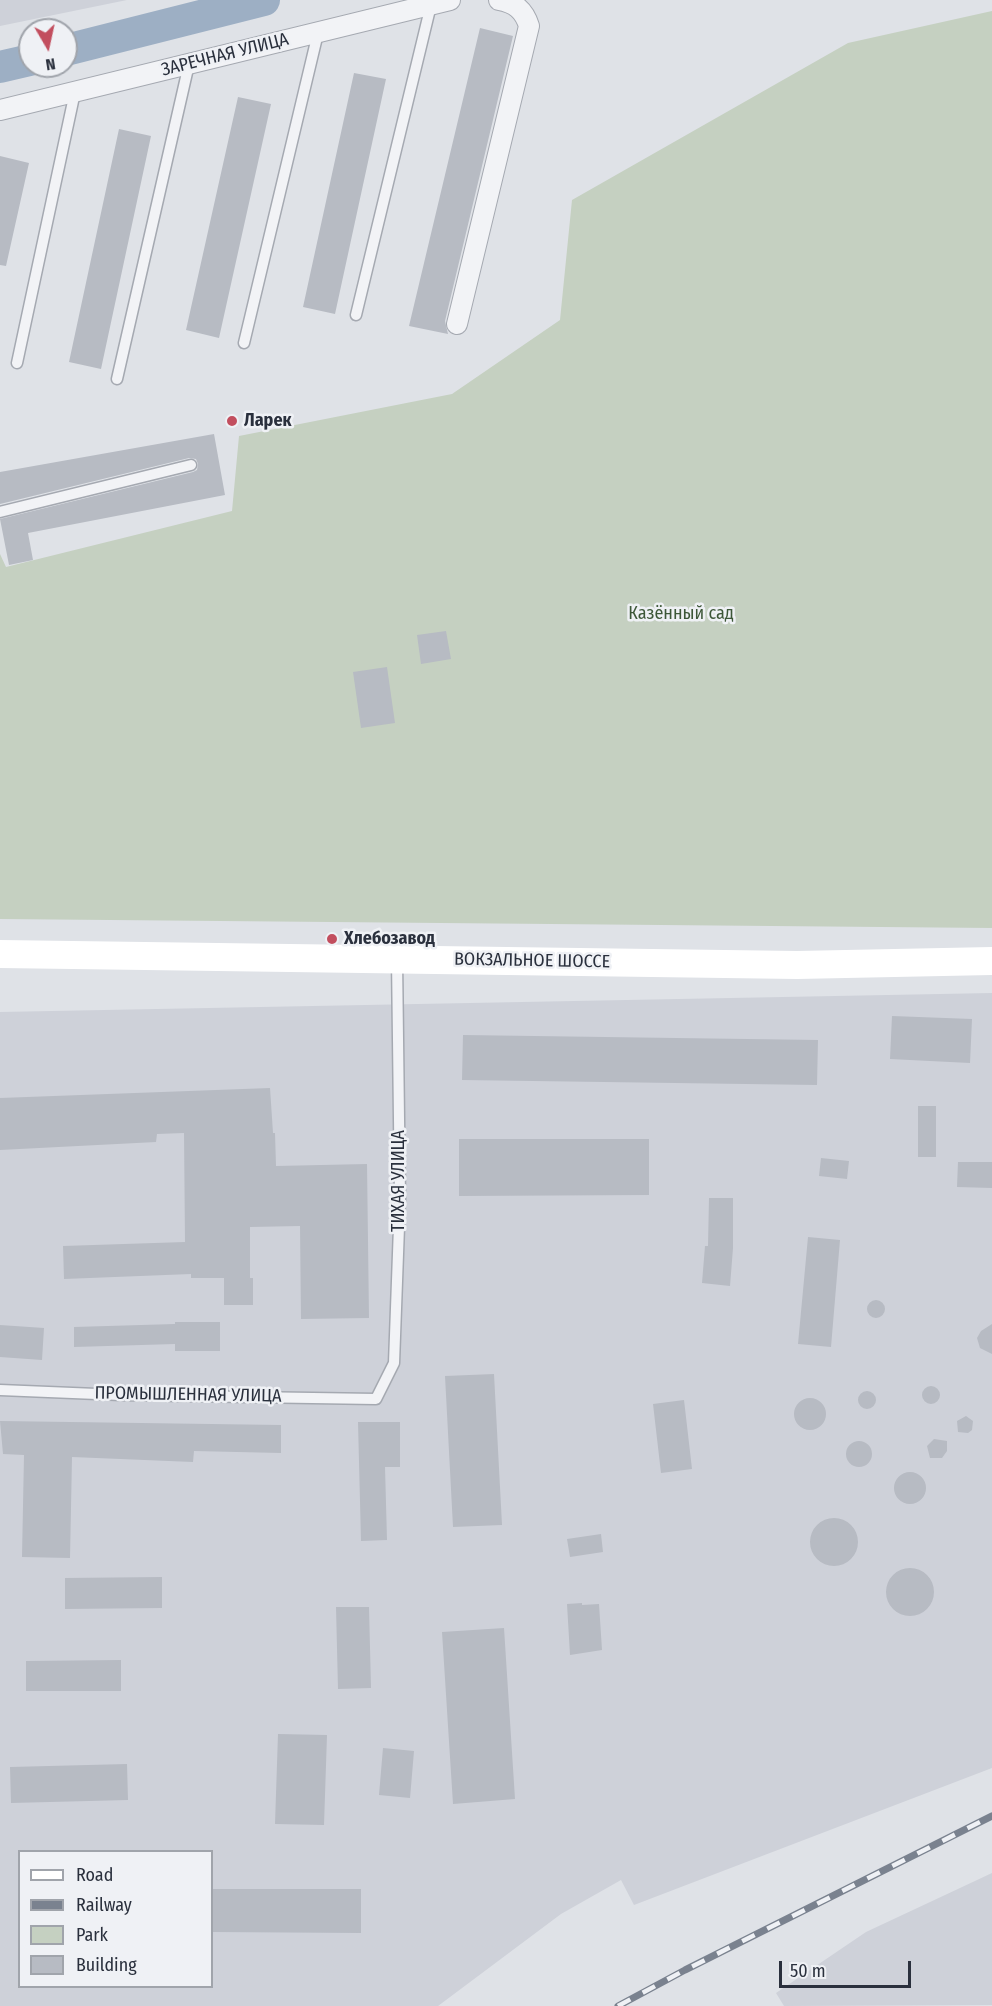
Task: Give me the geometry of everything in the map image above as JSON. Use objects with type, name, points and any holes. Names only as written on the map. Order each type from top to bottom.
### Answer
[{"type":"main road","name":"ВОКЗАЛЬНОЕ ШОССЕ","points":[[0,954],[797,965],[992,961]]},
{"type":"street","name":"ЗАРЕЧНАЯ УЛИЦА","points":[[0,110],[450,0]]},
{"type":"street","points":[[457,324],[529,26],[526,15],[512,2],[499,0]]},
{"type":"lane","points":[[356,315],[431,5]]},
{"type":"lane","points":[[244,343],[318,33]]},
{"type":"lane","points":[[117,379],[189,64]]},
{"type":"lane","points":[[17,363],[75,92]]},
{"type":"lane","points":[[0,512],[191,465]]},
{"type":"lane","name":"ТИХАЯ УЛИЦА","points":[[376,1399],[394,1364],[400,1199],[397,959]]},
{"type":"lane","name":"ПРОМЫШЛЕННАЯ УЛИЦА","points":[[0,1390],[121,1395],[376,1399]]},
{"type":"shaded area","points":[[0,0],[127,0],[39,18],[18,18],[18,22],[0,26]]},
{"type":"shaded area","points":[[992,993],[992,1768],[634,1905],[621,1880],[561,1914],[438,2006],[0,2006],[0,1012]]},
{"type":"shaded area","points":[[992,1873],[992,2005],[784,2006],[776,1993],[866,1932]]},
{"type":"green space","name":"Казённый сад","points":[[992,11],[992,928],[0,919],[0,554],[6,567],[232,511],[239,436],[452,394],[560,320],[572,200],[848,43]]},
{"type":"building","points":[[480,28],[513,36],[445,321],[448,334],[409,326]]},
{"type":"building","points":[[354,73],[386,79],[335,314],[303,307]]},
{"type":"building","points":[[238,97],[271,104],[219,338],[186,330]]},
{"type":"building","points":[[119,129],[151,136],[101,369],[69,362]]},
{"type":"building","points":[[0,156],[29,163],[6,266],[0,265]]},
{"type":"building","points":[[214,434],[225,495],[28,533],[33,560],[9,565],[0,519],[193,472],[197,470],[198,464],[196,459],[189,458],[0,504],[0,472]]},
{"type":"building","points":[[446,631],[451,659],[421,664],[417,635]]},
{"type":"building","points":[[387,667],[395,723],[361,728],[353,672]]},
{"type":"building","points":[[892,1016],[972,1019],[970,1063],[890,1059]]},
{"type":"building","points":[[463,1035],[818,1040],[817,1085],[462,1080]]},
{"type":"building","points":[[270,1088],[276,1166],[367,1164],[369,1318],[301,1319],[300,1226],[250,1227],[250,1278],[253,1278],[253,1305],[224,1305],[224,1278],[191,1278],[191,1274],[64,1279],[63,1246],[185,1242],[184,1133],[157,1134],[156,1142],[0,1150],[0,1098]]},
{"type":"building","points":[[918,1106],[936,1106],[936,1157],[918,1157]]},
{"type":"building","points":[[459,1139],[649,1139],[649,1195],[459,1196]]},
{"type":"building","points":[[821,1158],[849,1161],[847,1179],[819,1176]]},
{"type":"building","points":[[958,1162],[992,1162],[992,1188],[957,1187]]},
{"type":"building","points":[[709,1198],[733,1198],[730,1286],[702,1283],[705,1246],[708,1246]]},
{"type":"building","points":[[808,1237],[840,1240],[831,1347],[798,1344]]},
{"type":"building","points":[[876,1300],[882,1303],[885,1309],[882,1315],[876,1318],[870,1315],[867,1309],[870,1303]]},
{"type":"building","points":[[175,1322],[220,1322],[220,1351],[175,1351],[175,1344],[74,1347],[74,1327],[175,1324]]},
{"type":"building","points":[[992,1324],[992,1354],[980,1348],[977,1338],[981,1331]]},
{"type":"building","points":[[0,1325],[44,1328],[42,1360],[0,1357]]},
{"type":"building","points":[[494,1374],[502,1525],[453,1527],[445,1376]]},
{"type":"building","points":[[931,1386],[937,1389],[940,1395],[937,1401],[931,1404],[925,1401],[922,1395],[925,1389]]},
{"type":"building","points":[[867,1391],[873,1394],[876,1400],[873,1406],[867,1409],[861,1406],[858,1400],[861,1394]]},
{"type":"building","points":[[810,1398],[821,1403],[826,1414],[821,1425],[810,1430],[799,1425],[794,1414],[799,1403]]},
{"type":"building","points":[[684,1400],[692,1469],[661,1473],[653,1404]]},
{"type":"building","points":[[966,1416],[973,1421],[972,1430],[968,1433],[958,1432],[957,1421]]},
{"type":"building","points":[[0,1421],[281,1425],[281,1453],[194,1451],[193,1462],[72,1457],[70,1558],[22,1557],[24,1455],[3,1454]]},
{"type":"building","points":[[358,1422],[400,1422],[400,1467],[385,1467],[387,1540],[361,1541]]},
{"type":"building","points":[[934,1439],[947,1441],[947,1451],[942,1458],[930,1458],[927,1446]]},
{"type":"building","points":[[859,1441],[868,1445],[872,1454],[868,1463],[859,1467],[850,1463],[846,1454],[850,1445]]},
{"type":"building","points":[[910,1472],[921,1477],[926,1488],[921,1499],[910,1504],[899,1499],[894,1488],[899,1477]]},
{"type":"building","points":[[829,1518],[839,1518],[851,1525],[858,1537],[858,1547],[851,1559],[839,1566],[829,1566],[814,1555],[810,1547],[810,1537],[821,1522]]},
{"type":"building","points":[[601,1534],[603,1552],[570,1557],[567,1539]]},
{"type":"building","points":[[905,1568],[915,1568],[927,1575],[934,1587],[934,1597],[927,1609],[915,1616],[905,1616],[890,1605],[886,1597],[886,1587],[897,1572]]},
{"type":"building","points":[[162,1577],[162,1608],[65,1609],[65,1578]]},
{"type":"building","points":[[582,1603],[582,1605],[599,1604],[602,1650],[570,1655],[567,1604]]},
{"type":"building","points":[[336,1607],[369,1607],[371,1688],[338,1689]]},
{"type":"building","points":[[504,1628],[515,1799],[453,1804],[442,1632]]},
{"type":"building","points":[[121,1660],[121,1691],[26,1691],[26,1661]]},
{"type":"building","points":[[278,1734],[327,1735],[324,1825],[275,1824]]},
{"type":"building","points":[[383,1748],[414,1751],[410,1798],[379,1795]]},
{"type":"building","points":[[127,1764],[128,1800],[11,1803],[10,1767]]},
{"type":"building","points":[[213,1889],[361,1889],[361,1933],[213,1932]]},
{"type":"waterway","points":[[78,47],[264,0]]},
{"type":"waterway","points":[[0,67],[18,63]]},
{"type":"railway","points":[[618,2006],[992,1816]]},
{"type":"place","name":"Ларек","points":[[232,421]]},
{"type":"place","name":"Хлебозавод","points":[[332,939]]}]
